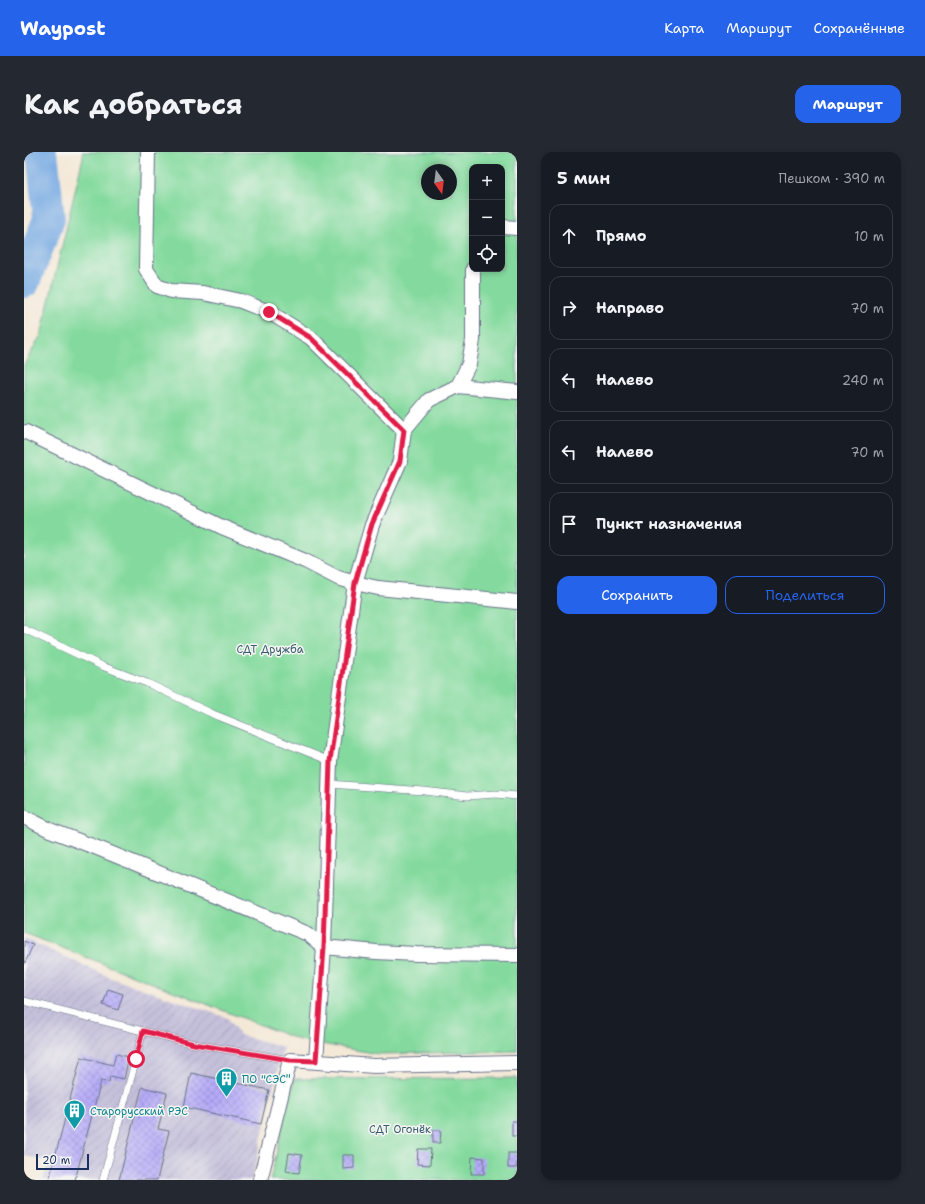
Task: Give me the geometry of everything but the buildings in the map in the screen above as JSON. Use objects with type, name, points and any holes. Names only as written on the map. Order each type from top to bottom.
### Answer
[{"type":"street","points":[[148,152],[146,269],[157,286],[171,291],[203,293],[241,301],[269,312],[311,338],[404,430]]},
{"type":"street","points":[[505,226],[517,228]]},
{"type":"street","points":[[458,386],[469,364],[473,340],[473,272]]},
{"type":"street","points":[[316,1061],[324,947],[330,761],[355,583],[372,524],[400,461],[404,430],[429,400],[458,386],[517,392]]},
{"type":"street","points":[[26,432],[222,527],[306,561],[338,578],[378,588],[517,602]]},
{"type":"street","points":[[24,818],[50,830],[308,934],[324,947],[416,954],[517,955]]},
{"type":"street","points":[[264,1178],[290,1060],[374,1066],[517,1063]]},
{"type":"lane","points":[[24,629],[102,666],[147,683],[213,714],[330,761]]},
{"type":"lane","points":[[329,784],[424,791],[467,796],[496,794],[517,796]]},
{"type":"lane","points":[[24,1001],[194,1044],[290,1060]]},
{"type":"lane","points":[[102,1180],[143,1031]]},
{"type":"shaded area","points":[[24,938],[114,979],[228,1018],[240,1035],[283,1047],[252,1180],[43,1180],[49,1161],[24,1156]]},
{"type":"green space","name":"СДТ Дружба","points":[[82,152],[517,152],[517,1051],[378,1054],[299,1040],[24,933],[24,365],[41,335],[83,157]]},
{"type":"green space","name":"СДТ Огонёк","points":[[517,1078],[517,1180],[270,1180],[294,1079]]},
{"type":"waterway","points":[[24,282],[49,219],[43,161],[40,152]]},
{"type":"place","name":"ПО \"СЭС\"","points":[[226,1098]]},
{"type":"place","name":"Старорусский РЭС","points":[[75,1130]]},
{"type":"route","points":[[136,1059],[143,1031],[194,1044],[290,1060],[316,1061],[324,947],[330,761],[355,583],[372,524],[400,461],[404,430],[311,338],[269,312]]}]
